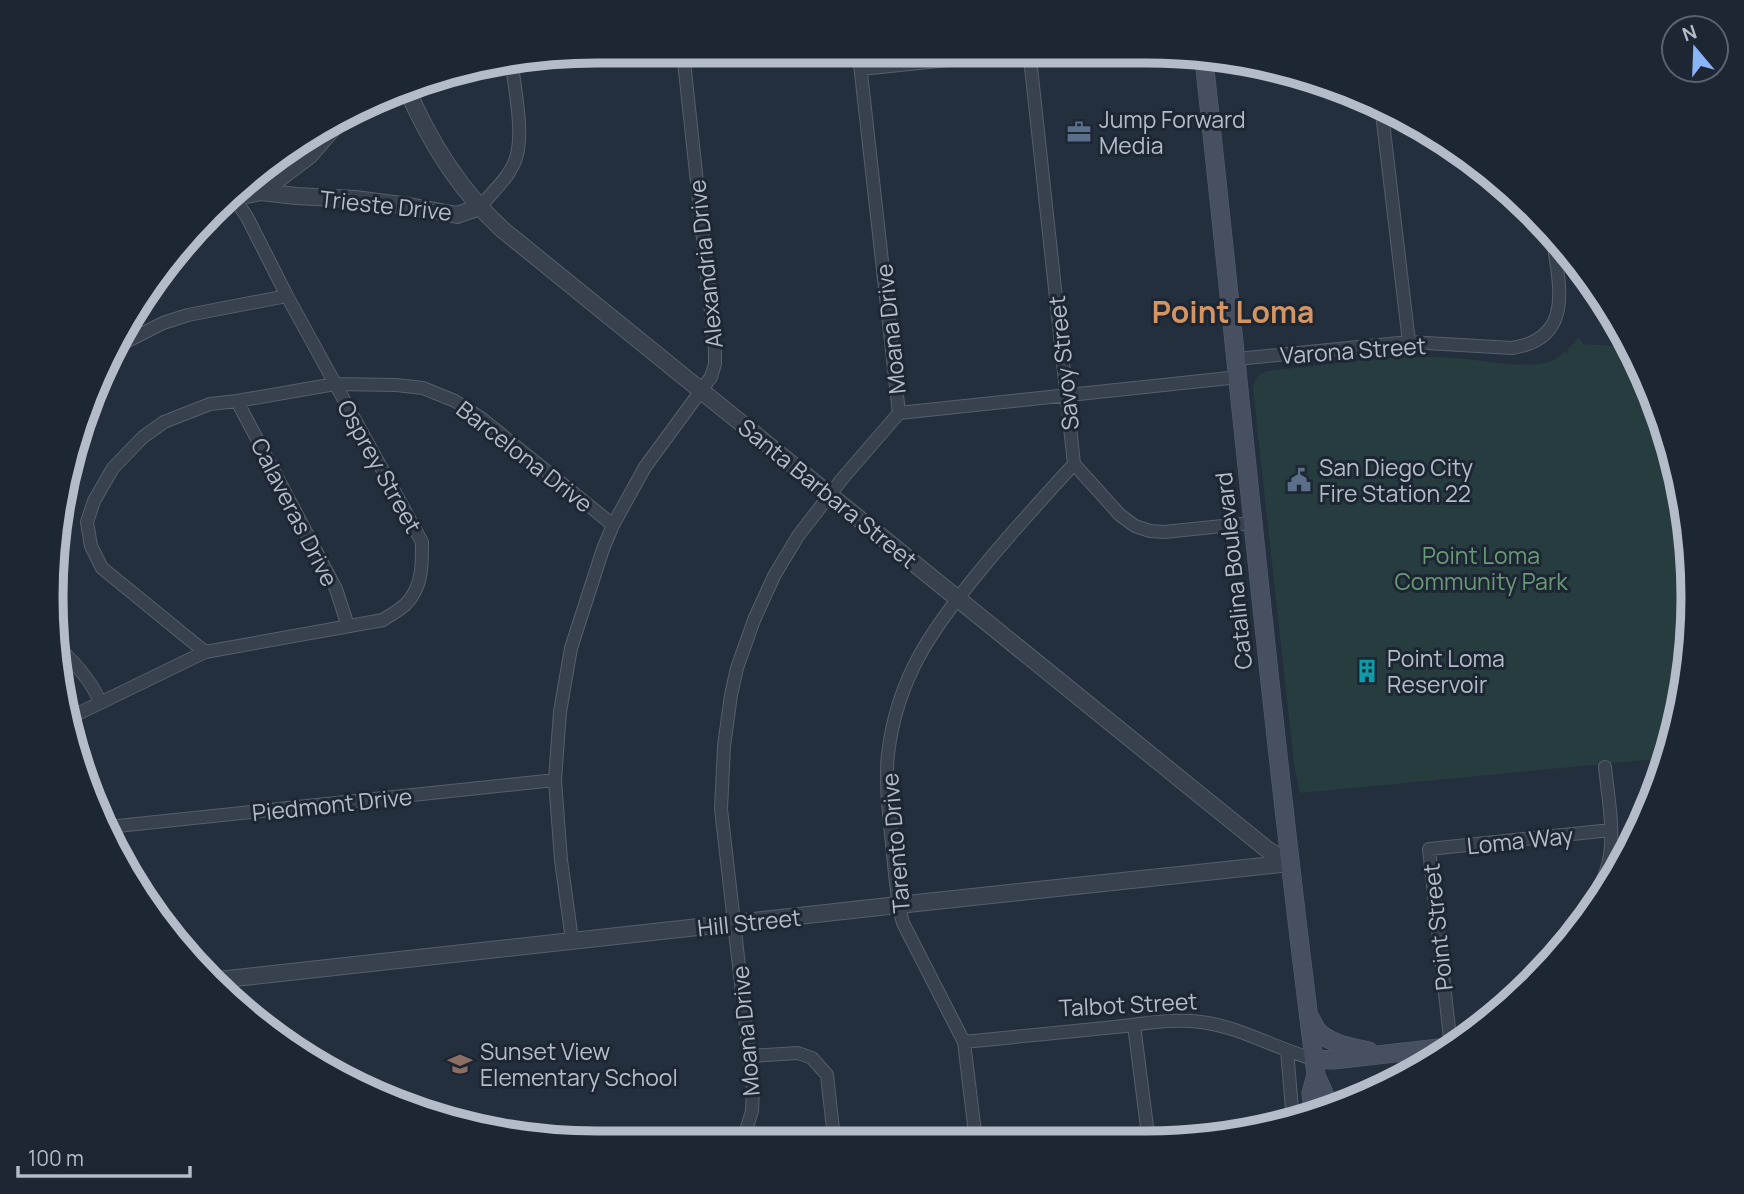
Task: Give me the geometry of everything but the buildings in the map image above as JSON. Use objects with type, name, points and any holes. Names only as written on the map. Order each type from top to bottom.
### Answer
[{"type":"main road","name":"Catalina Boulevard","points":[[1205,67],[1290,863],[1315,1067],[1325,1101]]},
{"type":"main road","points":[[1308,1015],[1318,1032],[1337,1043],[1386,1054]]},
{"type":"main road","name":"Talbot Street","points":[[1315,1067],[1333,1060],[1431,1049]]},
{"type":"main road","name":"Catalina Boulevard","points":[[1312,1105],[1315,1067]]},
{"type":"street","name":"Alexandria Drive","points":[[572,940],[561,860],[555,780],[560,712],[571,648],[613,525],[645,467],[711,377],[715,364],[684,63]]},
{"type":"street","name":"Moana Drive","points":[[746,1131],[752,1111],[753,1088],[722,809],[723,758],[731,695],[737,668],[754,620],[798,536],[899,413],[860,63]]},
{"type":"street","points":[[861,69],[919,63]]},
{"type":"street","name":"Savoy Street","points":[[1031,63],[1074,464]]},
{"type":"street","name":"Trieste Drive","points":[[261,192],[355,199],[457,215],[480,208],[503,181],[516,159],[520,136],[513,70]]},
{"type":"street","name":"Santa Barbara Street","points":[[410,97],[442,157],[480,208],[503,230],[1254,839],[1290,863]]},
{"type":"street","points":[[1383,118],[1409,342]]},
{"type":"street","points":[[246,195],[261,192],[310,155],[324,139]]},
{"type":"street","name":"Osprey Street","points":[[76,715],[205,652],[383,620],[406,604],[420,580],[423,570],[422,542],[238,202]]},
{"type":"street","name":"Varona Street","points":[[899,413],[1066,396],[1409,342],[1511,348],[1534,342],[1545,334],[1558,312],[1560,301],[1554,252]]},
{"type":"street","points":[[129,341],[163,323],[188,315],[287,296]]},
{"type":"street","name":"Barcelona Drive","points":[[205,652],[102,568],[91,546],[87,522],[94,501],[113,468],[143,437],[164,422],[210,404],[335,384],[424,388],[455,401],[481,418],[613,525]]},
{"type":"street","name":"Calaveras Drive","points":[[237,401],[336,589],[348,626]]},
{"type":"street","points":[[1074,464],[1120,516],[1135,526],[1150,531],[1252,523]]},
{"type":"street","name":"Tarento Drive","points":[[975,1131],[964,1042],[903,923],[898,905],[888,808],[887,774],[891,737],[907,680],[934,629],[1010,534],[1074,464]]},
{"type":"street","points":[[67,656],[96,691],[100,703]]},
{"type":"street","points":[[1605,767],[1611,830],[1609,857],[1605,871]]},
{"type":"street","name":"Piedmont Drive","points":[[115,826],[555,780]]},
{"type":"street","name":"Loma Way","points":[[1429,849],[1611,830]]},
{"type":"street","name":"Point Street","points":[[1429,849],[1453,1035]]},
{"type":"street","name":"Hill Street","points":[[225,980],[1290,863]]},
{"type":"street","name":"Talbot Street","points":[[964,1042],[1174,1021],[1199,1022],[1238,1031],[1287,1050],[1315,1067]]},
{"type":"street","points":[[1134,1025],[1147,1131]]},
{"type":"street","points":[[1287,1050],[1292,1111]]},
{"type":"street","points":[[750,1056],[798,1053],[812,1058],[827,1075],[833,1131]]},
{"type":"green space","name":"Point Loma Community Park","points":[[1579,337],[1583,344],[1618,347],[1653,425],[1671,493],[1680,562],[1680,632],[1671,701],[1656,759],[1300,793],[1294,764],[1253,389],[1259,375],[1268,371],[1391,358],[1441,357],[1518,364],[1545,363],[1556,359],[1563,352],[1570,353],[1567,350]]},
{"type":"place","name":"Jump Forward Media","points":[[1079,132]]},
{"type":"place","name":"San Diego City Fire Station 22","points":[[1299,480]]},
{"type":"place","name":"Point Loma Reservoir","points":[[1367,671]]},
{"type":"place","name":"Sunset View Elementary School","points":[[460,1064]]},
{"type":"district","name":"Point Loma","points":[[1233,311]]}]
